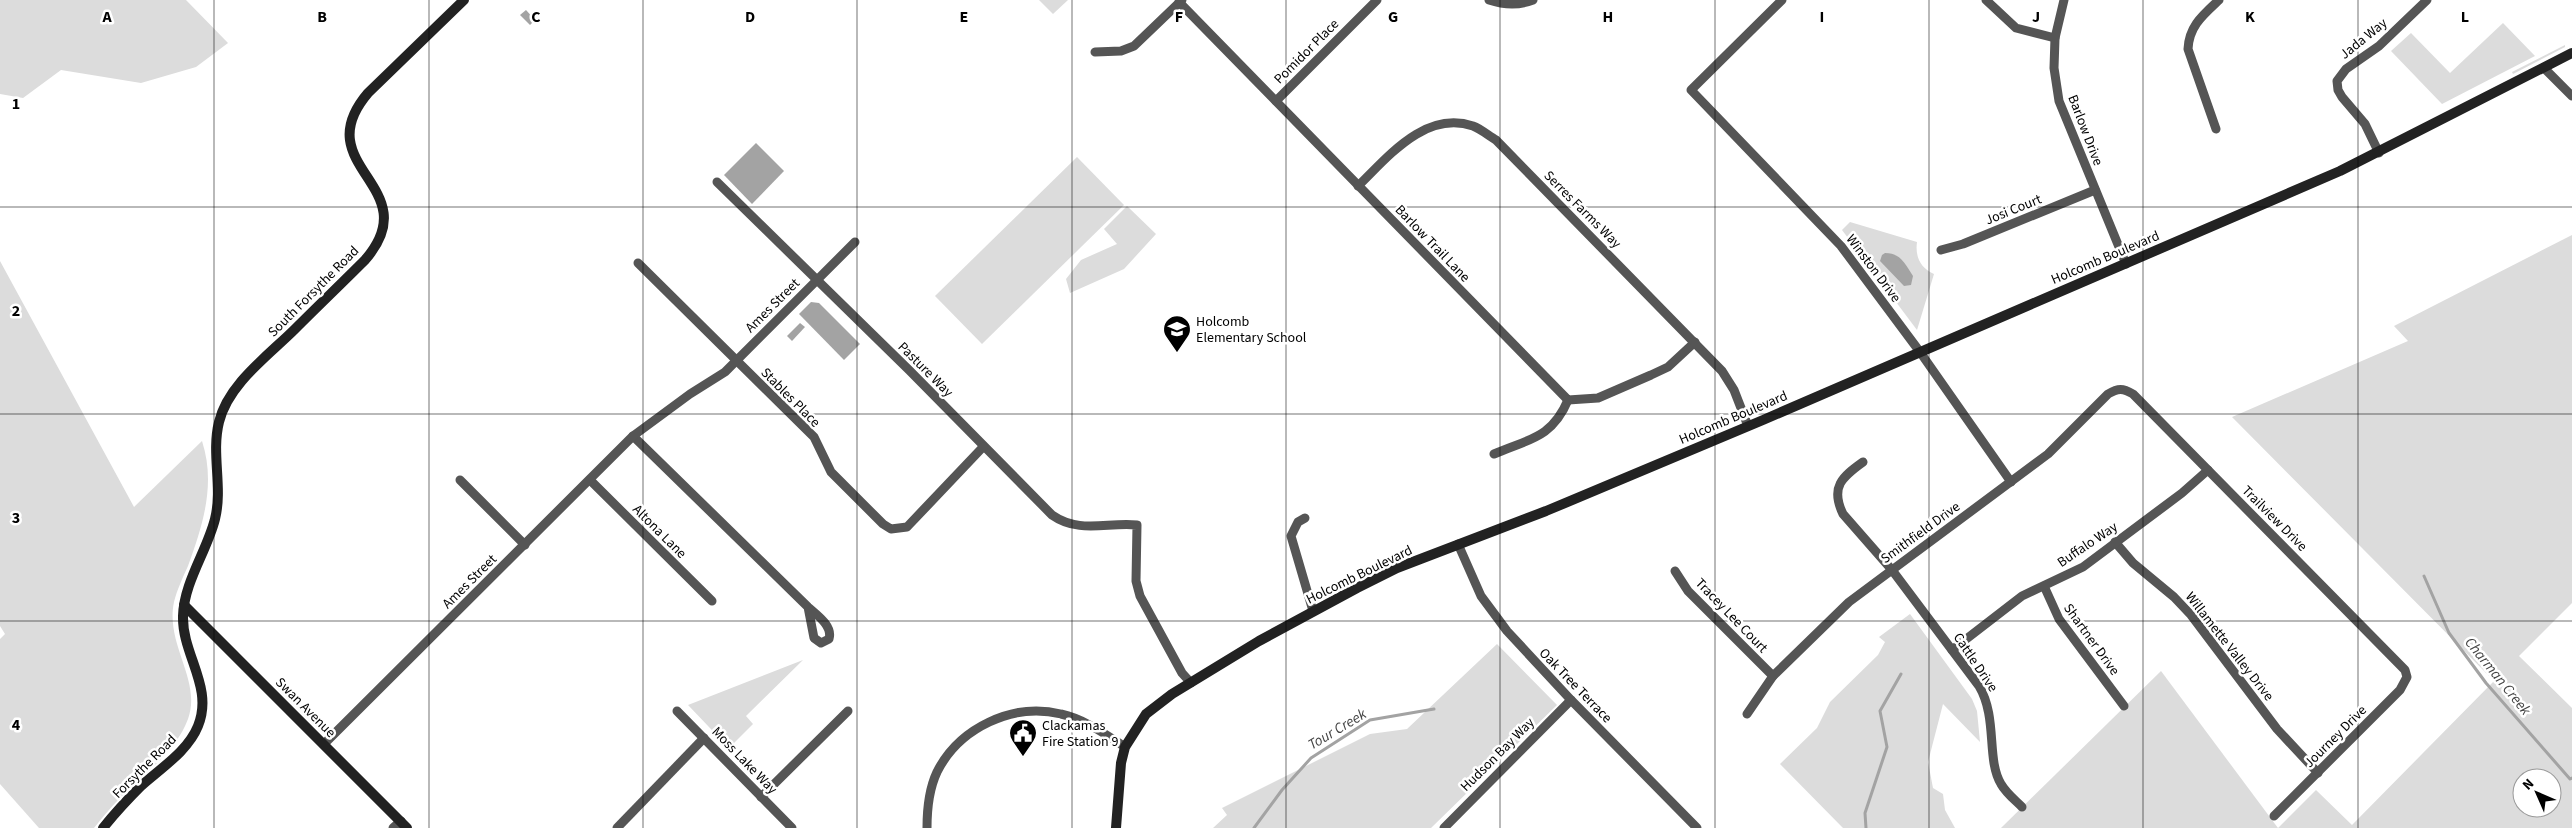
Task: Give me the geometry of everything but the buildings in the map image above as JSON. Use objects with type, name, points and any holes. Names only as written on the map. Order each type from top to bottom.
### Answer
[{"type":"street","name":"South Forsythe Road","points":[[184,605],[215,518],[218,487],[216,439],[225,406],[250,373],[365,260],[382,234],[385,217],[383,204],[349,144],[349,129],[352,117],[368,93],[464,0]]},
{"type":"street","name":"Pomidor Place","points":[[1276,101],[1377,0]]},
{"type":"street","points":[[1489,0],[1504,4],[1518,4],[1533,0]]},
{"type":"street","name":"Winston Drive","points":[[1782,0],[1691,90],[1826,228],[1920,352],[2011,482]]},
{"type":"street","points":[[1986,0],[2016,28],[2055,38]]},
{"type":"street","name":"Barlow Drive","points":[[2064,0],[2055,38],[2054,68],[2059,101],[2126,264]]},
{"type":"street","points":[[2216,129],[2188,48],[2192,28],[2219,0]]},
{"type":"street","name":"Jada Way","points":[[2379,153],[2365,124],[2342,97],[2338,90],[2337,81],[2346,69],[2380,46],[2427,0]]},
{"type":"street","name":"Barlow Trail Lane","points":[[1181,1],[1358,186],[1568,400]]},
{"type":"street","points":[[1095,52],[1121,51],[1134,46],[1181,1]]},
{"type":"street","name":"Holcomb Boulevard","points":[[1116,828],[1121,763],[1125,747],[1146,714],[1166,697],[1313,611],[1380,576],[1546,511],[1748,426],[2379,153],[2572,53]]},
{"type":"street","points":[[2544,68],[2572,96]]},
{"type":"street","name":"Serres Farms Way","points":[[1358,186],[1412,136],[1431,127],[1451,124],[1473,126],[1496,140],[1722,371],[1734,390],[1748,426]]},
{"type":"street","name":"Pasture Way","points":[[717,182],[909,370],[1052,515],[1065,524],[1086,527],[1117,523],[1137,525],[1135,572],[1140,596],[1182,673],[1191,683]]},
{"type":"street","name":"Josi Court","points":[[1941,250],[1963,244],[2095,190]]},
{"type":"street","name":"Ames Street","points":[[324,744],[633,436],[690,394],[725,372],[855,242]]},
{"type":"street","name":"Stables Place","points":[[638,263],[814,438],[831,472],[883,524],[891,529],[907,527],[983,447]]},
{"type":"street","points":[[1494,454],[1549,430],[1560,418],[1568,400],[1598,398],[1652,375],[1668,367],[1695,342]]},
{"type":"street","name":"Smithfield Drive","points":[[1747,714],[1772,676],[1849,602],[2048,454],[2108,394],[2116,389],[2124,389]]},
{"type":"street","name":"Trailview Drive","points":[[2124,389],[2133,394],[2405,670]]},
{"type":"street","points":[[633,436],[808,607]]},
{"type":"street","name":"Cattle Drive","points":[[1863,462],[1841,478],[1837,496],[1839,506],[1843,514],[1892,570],[1985,696],[1990,714],[1996,769],[2000,783],[2022,807]]},
{"type":"street","name":"Buffalo Way","points":[[1952,650],[2022,596],[2072,574],[2182,493],[2208,470]]},
{"type":"street","points":[[460,480],[525,545]]},
{"type":"street","name":"Altona Lane","points":[[590,480],[712,601]]},
{"type":"street","points":[[1305,518],[1298,522],[1291,536],[1313,611]]},
{"type":"street","name":"Willamette Valley Drive","points":[[2115,542],[2133,563],[2174,596],[2192,615],[2282,736],[2318,772]]},
{"type":"street","name":"Oak Tree Terrace","points":[[1458,544],[1481,596],[1491,613],[1571,700],[1697,828]]},
{"type":"street","name":"Tracey Lee Court","points":[[1675,572],[1688,591],[1772,676]]},
{"type":"street","name":"Shartner Drive","points":[[2044,586],[2056,614],[2124,706]]},
{"type":"street","name":"Swan Avenue","points":[[184,605],[324,744],[400,826]]},
{"type":"street","name":"Forsythe Road","points":[[104,828],[133,794],[185,746],[196,730],[201,718],[203,694],[184,631],[184,605]]},
{"type":"street","name":"Journey Drive","points":[[2274,816],[2400,690],[2407,677],[2405,670]]},
{"type":"street","name":"Hudson Bay Way","points":[[1444,828],[1571,700]]},
{"type":"street","name":"Moss Lake Way","points":[[677,711],[792,828]]},
{"type":"street","points":[[761,797],[848,711]]},
{"type":"street","points":[[927,828],[930,796],[938,771],[958,743],[976,729],[996,719],[1032,712],[1062,714],[1089,725],[1125,747]]},
{"type":"street","points":[[617,828],[704,738]]},
{"type":"shaded area","points":[[0,0],[186,0],[228,43],[196,67],[141,83],[61,70],[23,98],[0,94]]},
{"type":"shaded area","points":[[1039,0],[1068,0],[1053,14]]},
{"type":"shaded area","points":[[526,10],[535,20],[530,25],[520,15]]},
{"type":"shaded area","points":[[2503,23],[2535,56],[2442,104],[2391,51],[2411,33],[2450,73]]},
{"type":"shaded area","points":[[2565,45],[2565,47],[2513,74],[2512,72]]},
{"type":"shaded area","points":[[756,143],[784,171],[752,204],[724,175]]},
{"type":"shaded area","points":[[1077,157],[1124,205],[982,344],[935,296]]},
{"type":"shaded area","points":[[1127,206],[1156,234],[1124,269],[1070,293],[1066,279],[1081,260],[1117,244],[1104,229]]},
{"type":"shaded area","points":[[1850,222],[1917,242],[1918,257],[1922,265],[1934,274],[1917,330],[1842,230]]},
{"type":"shaded area","points":[[2572,235],[2572,603],[2519,656],[2572,708],[2572,828],[2278,828],[2316,790],[2352,825],[2494,681],[2232,417],[2408,341],[2394,326]]},
{"type":"shaded area","points":[[1885,253],[1899,257],[1905,263],[1913,276],[1911,285],[1904,286],[1880,261]]},
{"type":"shaded area","points":[[0,261],[134,507],[202,441],[206,457],[208,489],[203,520],[174,602],[174,633],[190,690],[191,705],[188,719],[183,731],[167,752],[116,802],[94,828],[39,828],[0,784],[0,639],[5,634],[0,626]]},
{"type":"shaded area","points":[[811,302],[819,303],[860,344],[844,360],[799,314]]},
{"type":"shaded area","points":[[800,323],[805,327],[792,341],[787,336]]},
{"type":"shaded area","points":[[1910,614],[1972,699],[1977,711],[1980,742],[1943,704],[1928,762],[1933,788],[1943,794],[1945,810],[1955,828],[1843,828],[1780,764],[1817,728],[1830,702],[1878,655],[1885,642],[1879,637]]},
{"type":"shaded area","points":[[1497,644],[1557,705],[1431,828],[1213,828],[1227,815],[1222,808],[1370,734],[1407,729]]},
{"type":"shaded area","points":[[803,660],[746,716],[753,724],[729,748],[688,705]]},
{"type":"shaded area","points":[[2161,671],[2278,828],[2001,828]]},
{"type":"waterway","name":"Charman Creek","points":[[2424,576],[2449,633],[2486,683],[2570,779],[2572,778]]},
{"type":"waterway","points":[[1866,828],[1865,813],[1887,747],[1880,711],[1901,674]]},
{"type":"waterway","name":"Tour Creek","points":[[1254,828],[1282,790],[1311,758],[1370,720],[1434,709]]},
{"type":"place","name":"Holcomb Elementary School","points":[[1177,353]]},
{"type":"place","name":"Clackamas Fire Station 9","points":[[1023,757]]}]
